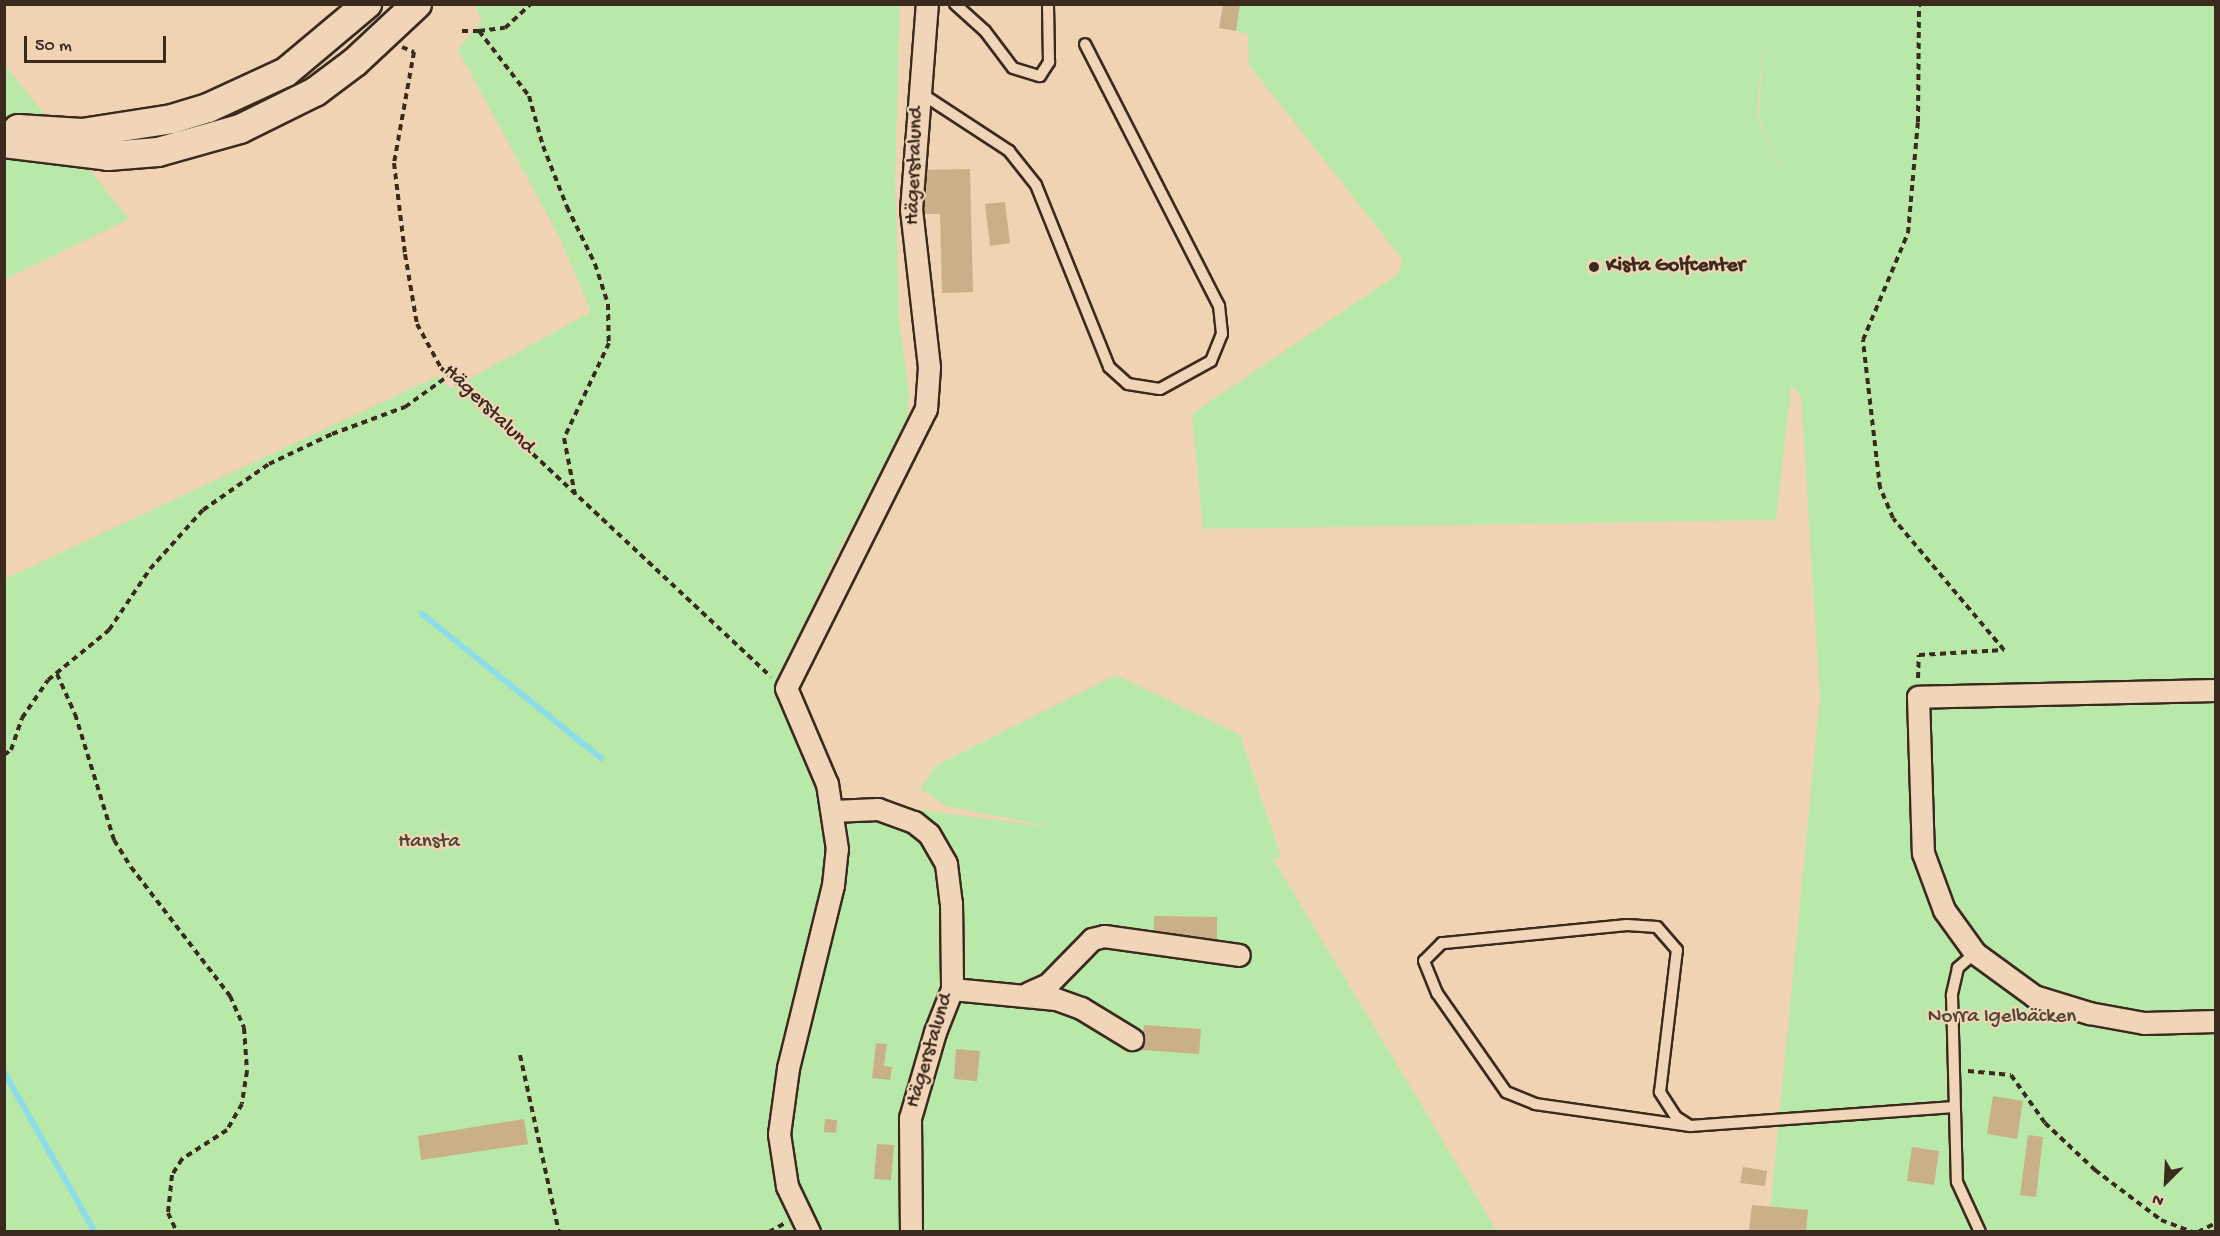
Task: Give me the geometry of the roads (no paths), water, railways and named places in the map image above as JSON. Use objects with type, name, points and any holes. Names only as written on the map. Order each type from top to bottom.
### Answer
[{"type":"main road","points":[[4,127],[82,133],[172,119],[208,108],[286,72],[367,4]]},
{"type":"main road","points":[[4,143],[108,156],[158,152],[240,129],[315,92],[355,62],[417,4]]},
{"type":"street","name":"Hägerstalund","points":[[911,1232],[910,1118],[935,1032],[952,989],[951,902],[946,864],[929,834],[896,814],[878,810],[833,811],[826,784],[786,688],[926,409],[929,367],[911,210],[927,4]]},
{"type":"street","points":[[2216,690],[1918,697],[1923,853],[1944,910],[1976,953],[2034,996],[2089,1012],[2144,1023],[2216,1021]]},
{"type":"street","points":[[809,1232],[787,1186],[779,1134],[788,1068],[833,885],[837,849],[833,811]]},
{"type":"street","points":[[1028,993],[1048,984],[1092,939],[1104,936],[1239,956]]},
{"type":"street","points":[[952,989],[1028,993],[1081,1008],[1132,1040]]},
{"type":"lane","points":[[956,4],[985,31],[1013,68],[1040,76],[1048,62],[1048,4]]},
{"type":"lane","points":[[919,91],[1009,151],[1036,185],[1109,367],[1128,384],[1160,389],[1211,361],[1222,334],[1219,306],[1085,44]]},
{"type":"lane","points":[[1690,1126],[1676,1117],[1660,1092],[1677,950],[1657,927],[1628,925],[1442,944],[1424,961],[1437,993],[1506,1092],[1535,1104],[1690,1126],[1954,1107]]},
{"type":"lane","points":[[1976,953],[1958,968],[1952,995],[1957,1182],[1980,1232]]},
{"type":"waterway","points":[[422,614],[601,758]]},
{"type":"waterway","points":[[4,1072],[95,1232]]},
{"type":"place","name":"Kista Golfcenter","points":[[1594,267]]},
{"type":"park label","name":"Hansta","points":[[429,843]]},
{"type":"park label","name":"Norra Igelbäcken","points":[[2002,1018]]}]
